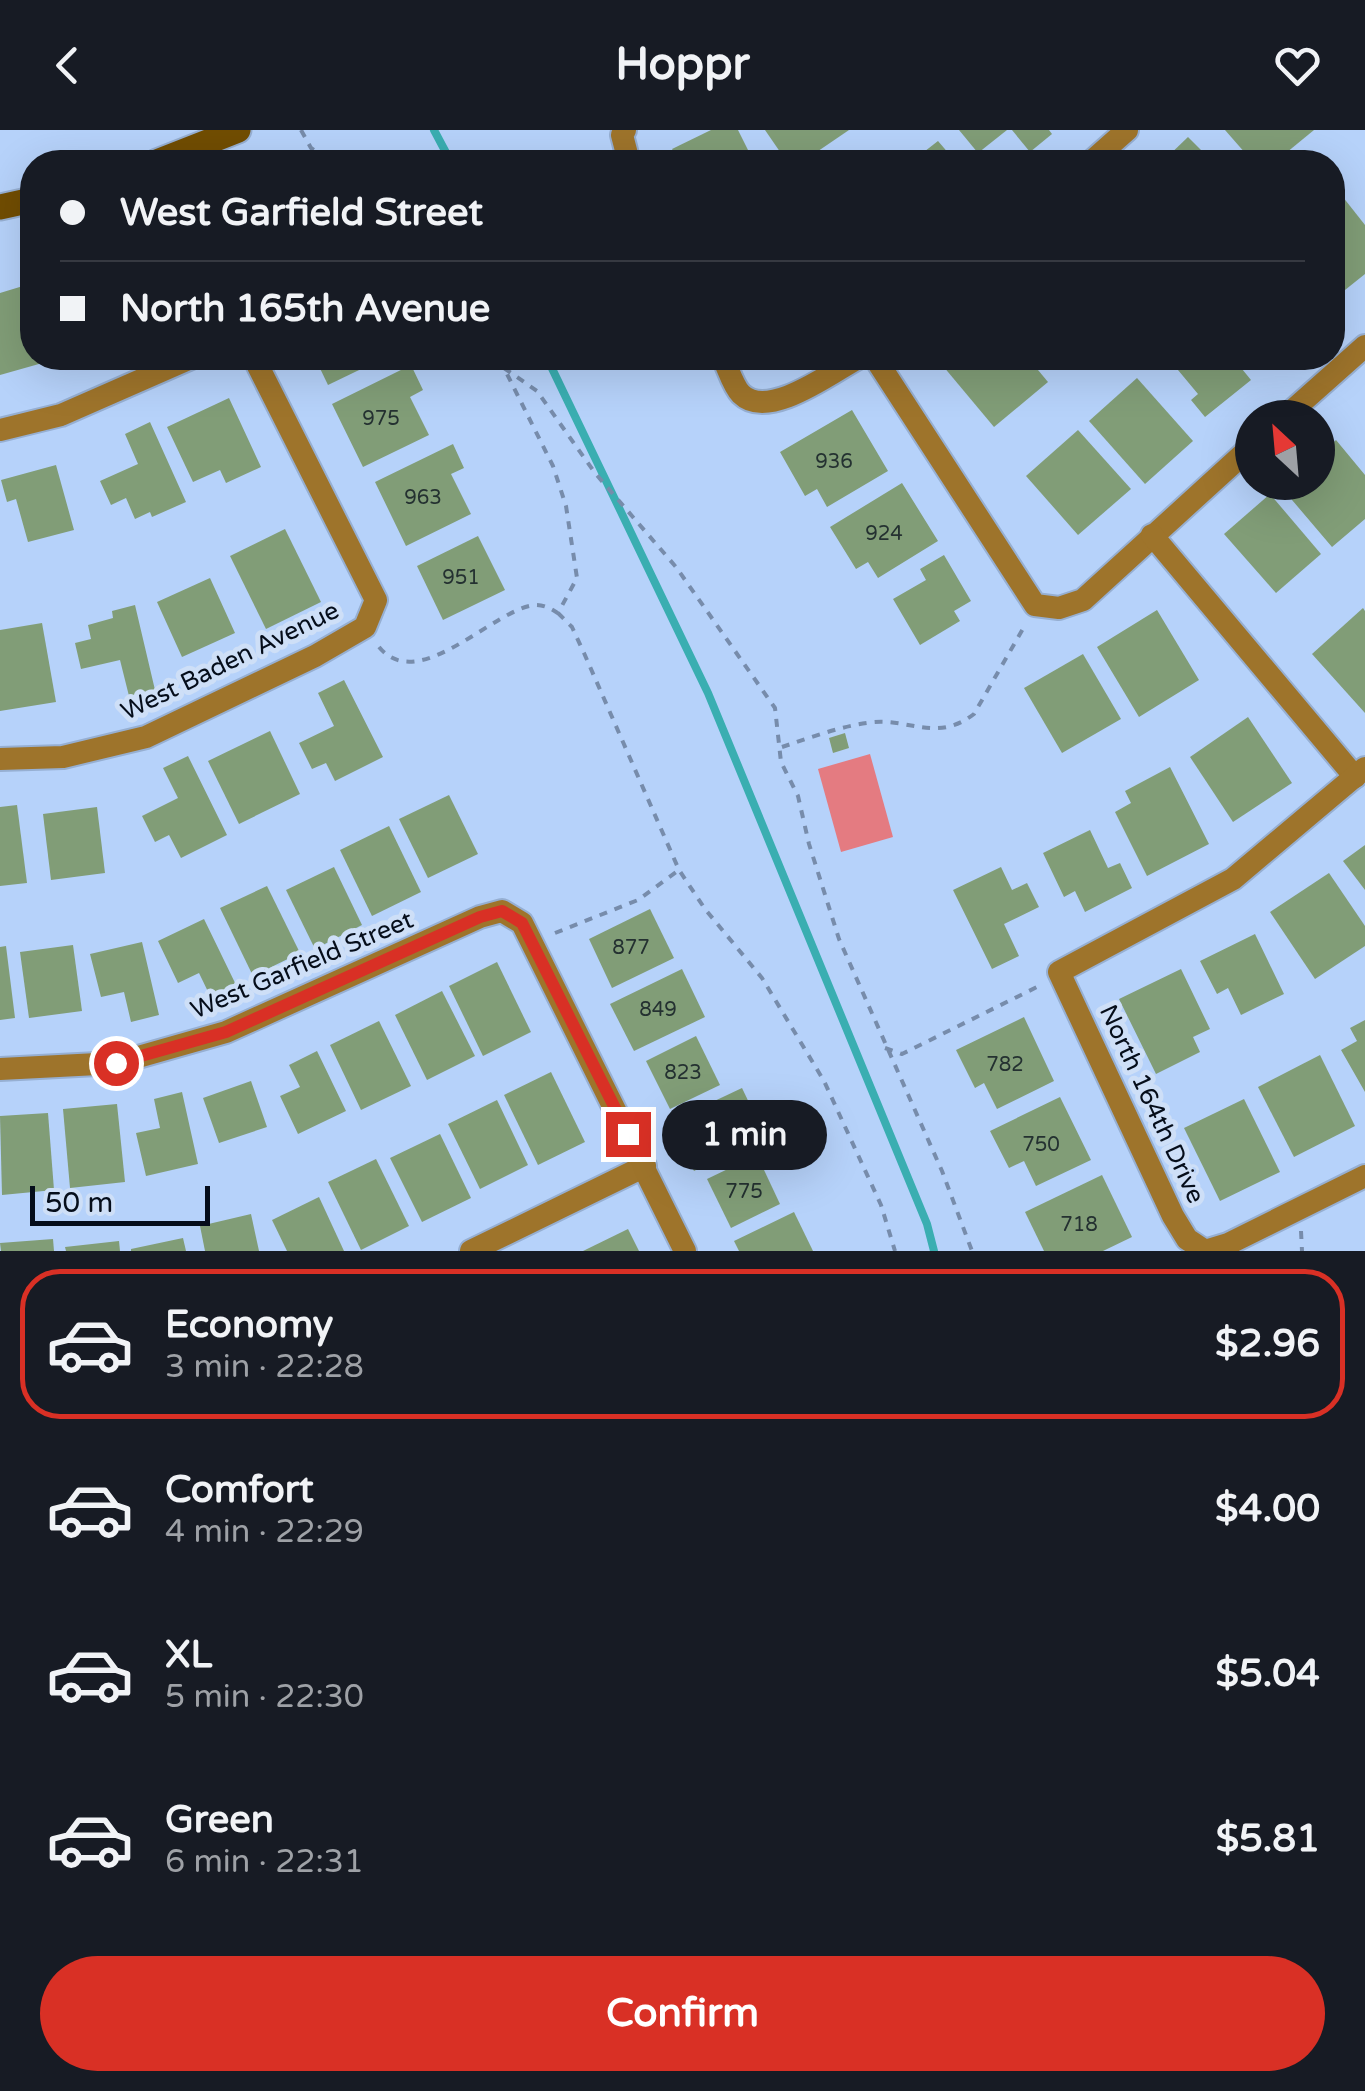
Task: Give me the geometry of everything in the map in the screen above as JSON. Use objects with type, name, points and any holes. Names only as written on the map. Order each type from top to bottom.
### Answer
[{"type":"street","points":[[187,150],[238,130]]},
{"type":"street","points":[[1105,150],[1127,130]]},
{"type":"street","points":[[1345,364],[1365,346]]},
{"type":"street","points":[[0,430],[61,415],[164,370]]},
{"type":"street","points":[[260,370],[376,600],[365,627]]},
{"type":"street","points":[[729,370],[741,394],[760,404],[783,400],[837,370]]},
{"type":"street","points":[[882,370],[1047,607],[1083,600],[1235,461]]},
{"type":"street","points":[[1304,400],[1338,370]]},
{"type":"street","points":[[1059,972],[1233,879],[1360,772],[1152,535]]},
{"type":"street","name":"West Baden Avenue","points":[[0,759],[63,757],[146,737],[315,656],[365,627]]},
{"type":"street","name":"West Garfield Street","points":[[0,1069],[116,1063],[226,1032],[480,917],[502,911],[522,923],[532,942]]},
{"type":"street","points":[[532,942],[685,1251]]},
{"type":"street","name":"North 164th Drive","points":[[1059,972],[1174,1216],[1187,1239],[1205,1251]]},
{"type":"street","points":[[471,1251],[645,1166]]},
{"type":"street","points":[[1205,1251],[1362,1187]]},
{"type":"path","points":[[505,370],[552,466],[566,506],[577,578],[558,613]]},
{"type":"path","points":[[507,370],[536,391],[628,514],[652,537],[775,708],[781,762],[798,796],[839,939],[942,1171],[972,1251]]},
{"type":"path","points":[[365,627],[382,652],[400,662],[446,650],[533,605],[546,606],[558,613],[572,628],[679,870],[705,909],[762,978],[824,1081],[881,1205],[895,1251]]},
{"type":"path","points":[[780,748],[868,722],[929,730],[962,724],[974,714],[1047,607]]},
{"type":"path","points":[[532,942],[638,900],[679,870]]},
{"type":"path","points":[[894,1066],[902,1054],[1035,988],[1059,972]]},
{"type":"path","points":[[885,1048],[902,1054]]},
{"type":"shaded area","points":[[870,754],[893,837],[841,852],[818,769]]},
{"type":"building","points":[[711,130],[738,130],[748,150],[673,150]]},
{"type":"building","points":[[765,130],[849,130],[820,150],[779,150]]},
{"type":"building","points":[[959,130],[1007,130],[982,150],[976,150]]},
{"type":"building","points":[[1012,130],[1049,130],[1052,134],[1028,150]]},
{"type":"building","points":[[1225,130],[1314,130],[1290,150],[1242,150]]},
{"type":"building","points":[[1188,137],[1201,150],[1174,150]]},
{"type":"building","points":[[938,141],[946,150],[926,150]]},
{"type":"building","points":[[1345,200],[1365,225],[1365,274],[1345,290]]},
{"type":"building","points":[[20,287],[20,369],[0,375],[0,293]]},
{"type":"building","points":[[321,370],[359,370],[328,385]]},
{"type":"building","points":[[401,370],[413,370],[423,390],[410,397],[429,435],[363,467],[332,404]]},
{"type":"building","points":[[946,370],[1038,370],[1048,382],[994,427]]},
{"type":"building","points":[[1178,370],[1243,370],[1251,380],[1205,417],[1191,400],[1198,394]]},
{"type":"building","points":[[1137,378],[1193,441],[1145,484],[1089,421]]},
{"type":"building","points":[[229,398],[261,467],[226,483],[220,470],[193,482],[167,427]]},
{"type":"building","points":[[852,410],[888,471],[827,507],[817,489],[805,496],[780,452]]},
{"type":"building","points":[[150,422],[186,502],[152,517],[150,512],[135,519],[126,498],[111,505],[100,481],[138,464],[125,434]]},
{"type":"building","points":[[1078,430],[1131,489],[1078,535],[1026,476]]},
{"type":"building","points":[[1335,441],[1365,475],[1365,519],[1332,547],[1292,500],[1335,500]]},
{"type":"building","points":[[453,444],[464,468],[451,474],[471,514],[406,546],[375,482]]},
{"type":"building","points":[[56,465],[74,530],[28,542],[16,499],[7,502],[1,480]]},
{"type":"building","points":[[902,483],[938,541],[878,578],[868,562],[856,569],[830,527]]},
{"type":"building","points":[[1263,500],[1275,500],[1321,554],[1276,593],[1224,534]]},
{"type":"building","points":[[285,529],[321,602],[266,629],[230,556]]},
{"type":"building","points":[[478,536],[505,590],[443,620],[417,566]]},
{"type":"building","points":[[944,555],[971,601],[954,611],[960,621],[920,645],[893,599],[926,580],[920,569]]},
{"type":"building","points":[[210,578],[235,633],[182,657],[157,602]]},
{"type":"building","points":[[135,605],[155,690],[129,696],[120,660],[81,669],[75,643],[91,639],[88,625],[113,618],[112,611]]},
{"type":"building","points":[[1363,608],[1365,611],[1365,713],[1312,654]]},
{"type":"building","points":[[1157,610],[1199,680],[1139,717],[1097,647]]},
{"type":"building","points":[[42,623],[56,702],[0,711],[0,630]]},
{"type":"building","points":[[1083,654],[1121,719],[1062,753],[1024,688]]},
{"type":"building","points":[[344,680],[383,757],[335,781],[326,763],[312,769],[299,743],[334,726],[318,693]]},
{"type":"building","points":[[1248,717],[1292,783],[1233,822],[1190,757]]},
{"type":"building","points":[[270,731],[300,794],[239,824],[208,761]]},
{"type":"building","points":[[845,733],[849,748],[833,753],[829,738]]},
{"type":"building","points":[[188,756],[227,835],[181,858],[169,835],[155,842],[142,816],[178,798],[163,768]]},
{"type":"building","points":[[1170,767],[1209,844],[1147,876],[1115,812],[1131,803],[1125,791]]},
{"type":"building","points":[[449,795],[478,854],[428,878],[399,819]]},
{"type":"building","points":[[17,805],[27,883],[0,886],[0,807]]},
{"type":"building","points":[[97,807],[105,873],[51,880],[43,814]]},
{"type":"building","points":[[389,826],[421,892],[372,916],[340,850]]},
{"type":"building","points":[[1090,830],[1108,868],[1120,863],[1132,888],[1085,912],[1075,891],[1064,897],[1043,853]]},
{"type":"building","points":[[1365,845],[1365,890],[1343,861]]},
{"type":"building","points":[[334,867],[362,925],[315,949],[286,890]]},
{"type":"building","points":[[1001,867],[1012,890],[1027,883],[1039,907],[1004,924],[1019,956],[992,969],[953,890]]},
{"type":"building","points":[[1329,873],[1365,926],[1365,946],[1315,979],[1270,912]]},
{"type":"building","points":[[267,886],[300,953],[253,976],[220,908]]},
{"type":"building","points":[[650,909],[674,958],[612,988],[589,939]]},
{"type":"building","points":[[204,919],[238,989],[213,1002],[199,973],[178,983],[158,941]]},
{"type":"building","points":[[1255,934],[1284,994],[1241,1015],[1228,988],[1217,994],[1200,961]]},
{"type":"building","points":[[142,942],[159,1015],[131,1022],[124,992],[101,997],[90,954]]},
{"type":"building","points":[[73,945],[82,1011],[29,1018],[20,952]]},
{"type":"building","points":[[6,946],[15,1018],[0,1020],[0,947]]},
{"type":"building","points":[[497,962],[531,1032],[483,1056],[449,986]]},
{"type":"building","points":[[682,969],[705,1017],[634,1051],[610,1004]]},
{"type":"building","points":[[1181,969],[1210,1029],[1193,1037],[1200,1052],[1156,1074],[1119,999]]},
{"type":"building","points":[[442,991],[475,1056],[427,1080],[395,1015]]},
{"type":"building","points":[[1024,1017],[1054,1081],[997,1109],[984,1083],[975,1088],[956,1050]]},
{"type":"building","points":[[1365,1020],[1365,1092],[1341,1050],[1357,1041],[1350,1028]]},
{"type":"building","points":[[379,1021],[411,1086],[361,1110],[330,1045]]},
{"type":"building","points":[[696,1036],[720,1085],[670,1109],[646,1061]]},
{"type":"building","points":[[317,1051],[346,1111],[298,1134],[280,1096],[300,1087],[289,1065]]},
{"type":"building","points":[[1320,1055],[1355,1126],[1294,1157],[1258,1087]]},
{"type":"building","points":[[551,1072],[585,1142],[538,1165],[504,1095]]},
{"type":"building","points":[[251,1081],[267,1127],[219,1143],[203,1098]]},
{"type":"building","points":[[742,1088],[765,1136],[694,1171],[670,1122]]},
{"type":"building","points":[[182,1092],[198,1164],[146,1176],[136,1133],[160,1128],[154,1099]]},
{"type":"building","points":[[1060,1097],[1091,1160],[1036,1186],[1024,1161],[1009,1168],[990,1131]]},
{"type":"building","points":[[1244,1099],[1280,1172],[1220,1201],[1184,1128]]},
{"type":"building","points":[[497,1100],[528,1165],[480,1189],[448,1124]]},
{"type":"building","points":[[117,1104],[125,1182],[70,1188],[63,1109]]},
{"type":"building","points":[[48,1113],[54,1190],[2,1195],[0,1116]]},
{"type":"building","points":[[440,1134],[471,1198],[422,1222],[390,1158]]},
{"type":"building","points":[[757,1155],[780,1204],[731,1228],[707,1179]]},
{"type":"building","points":[[376,1159],[409,1226],[361,1250],[328,1182]]},
{"type":"building","points":[[1102,1175],[1132,1237],[1103,1251],[1044,1251],[1025,1212]]},
{"type":"building","points":[[319,1197],[344,1251],[287,1251],[272,1220]]},
{"type":"building","points":[[794,1212],[813,1251],[739,1251],[734,1241]]},
{"type":"building","points":[[251,1214],[259,1251],[205,1251],[200,1226]]},
{"type":"building","points":[[628,1229],[639,1251],[583,1251]]},
{"type":"building","points":[[183,1238],[186,1251],[131,1251],[131,1249]]},
{"type":"building","points":[[53,1239],[54,1251],[1,1251],[0,1243]]},
{"type":"building","points":[[119,1241],[120,1251],[66,1251],[65,1247]]},
{"type":"waterway","points":[[434,130],[445,150]]},
{"type":"waterway","points":[[553,370],[708,693],[927,1224],[934,1251]]},
{"type":"route","points":[[116,1063],[226,1032],[480,917],[502,911],[522,923],[628,1134]]}]
